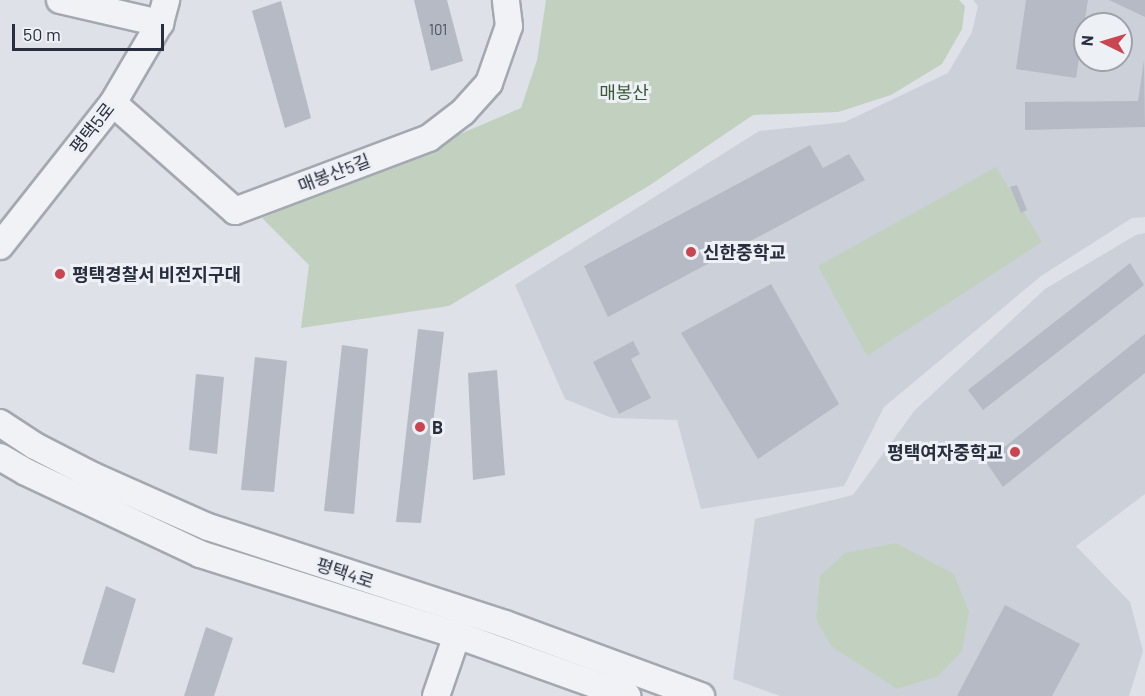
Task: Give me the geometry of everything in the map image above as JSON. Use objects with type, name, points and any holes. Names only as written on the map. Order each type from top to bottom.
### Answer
[{"type":"street","points":[[60,0],[163,11]]},
{"type":"street","name":"매봉산5길","points":[[112,103],[235,211],[429,138],[463,112],[489,83],[509,26],[506,0]]},
{"type":"street","name":"평택5로","points":[[1,242],[112,103],[163,11]]},
{"type":"street","name":"평택4로","points":[[0,423],[34,446],[84,471],[208,527],[505,624],[701,696]]},
{"type":"street","name":"평택4로","points":[[0,456],[26,472],[200,554],[457,635],[627,696]]},
{"type":"street","points":[[436,696],[457,635]]},
{"type":"shaded area","points":[[973,0],[1145,0],[1145,217],[1132,218],[1041,276],[884,407],[844,486],[701,509],[677,420],[612,418],[565,399],[515,285],[759,131],[845,122],[948,73],[972,32],[978,6]]},
{"type":"shaded area","name":"평택여자중학교","points":[[1145,233],[1145,494],[1076,546],[1130,602],[1143,651],[1129,696],[780,696],[733,679],[755,519],[853,495],[915,410],[1045,289],[1136,235]]},
{"type":"green space","name":"매봉산","points":[[546,0],[959,0],[965,6],[962,29],[942,64],[891,95],[838,112],[753,115],[650,185],[449,306],[301,328],[309,265],[262,218],[521,108],[537,60]]},
{"type":"green space","points":[[996,167],[1042,242],[867,356],[818,266]]},
{"type":"green space","points":[[896,543],[954,574],[969,612],[962,651],[938,676],[897,689],[831,646],[816,619],[820,576],[845,553]]},
{"type":"building","points":[[414,0],[447,0],[463,61],[431,71]]},
{"type":"building","points":[[1026,0],[1088,0],[1086,12],[1073,12],[1073,72],[1077,72],[1076,78],[1016,69]]},
{"type":"building","points":[[1109,0],[1145,0],[1145,17]]},
{"type":"building","points":[[281,1],[311,118],[285,128],[252,11]]},
{"type":"building","points":[[1144,60],[1145,127],[1025,130],[1025,102],[1138,101]]},
{"type":"building","points":[[810,145],[823,168],[849,154],[865,180],[608,317],[584,266]]},
{"type":"building","points":[[1017,185],[1027,210],[1021,213],[1010,187]]},
{"type":"building","points":[[1130,263],[1144,285],[983,410],[968,390]]},
{"type":"building","points":[[771,284],[839,404],[758,459],[681,333]]},
{"type":"building","name":"B","points":[[418,329],[444,332],[421,523],[396,522]]},
{"type":"building","points":[[1145,334],[1145,373],[1003,487],[986,462]]},
{"type":"building","points":[[633,341],[640,354],[631,359],[651,398],[619,414],[593,362]]},
{"type":"building","points":[[342,345],[368,349],[354,514],[324,511]]},
{"type":"building","points":[[255,357],[287,361],[274,492],[241,490]]},
{"type":"building","points":[[497,370],[505,475],[473,480],[468,373]]},
{"type":"building","points":[[196,374],[224,377],[217,454],[189,450]]},
{"type":"building","points":[[106,586],[136,599],[114,673],[82,664]]},
{"type":"building","points":[[1005,605],[1080,644],[1052,696],[957,696]]},
{"type":"building","points":[[206,627],[233,638],[214,696],[184,696]]},
{"type":"place","name":"신한중학교","points":[[691,252]]},
{"type":"place","name":"평택경찰서 비전지구대","points":[[60,274]]},
{"type":"place","name":"B","points":[[420,427]]},
{"type":"place","name":"평택여자중학교","points":[[1015,452]]}]
